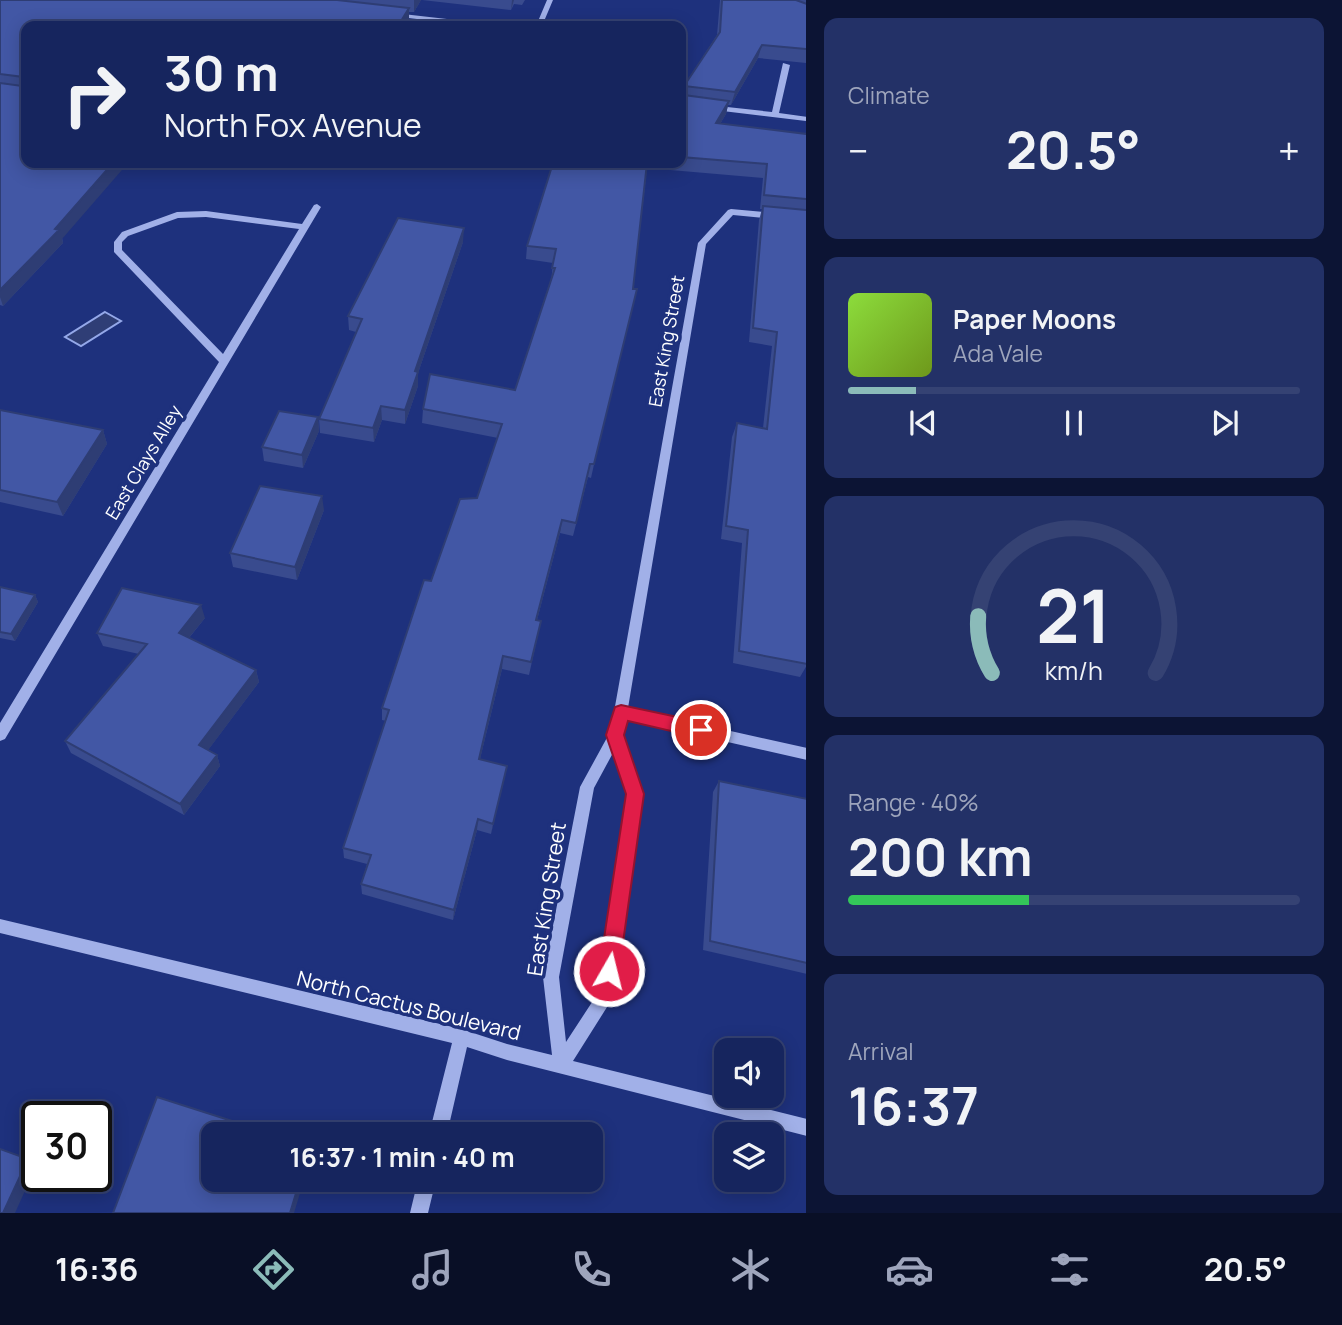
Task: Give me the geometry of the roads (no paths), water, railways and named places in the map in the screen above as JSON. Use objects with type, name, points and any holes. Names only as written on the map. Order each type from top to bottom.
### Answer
[{"type":"street","points":[[541,21],[550,0]]},
{"type":"street","points":[[381,13],[449,21]]},
{"type":"street","points":[[775,116],[786,65]]},
{"type":"street","points":[[686,105],[806,119]]},
{"type":"street","name":"East Clays Alley","points":[[0,735],[317,207]]},
{"type":"street","points":[[731,212],[806,219]]},
{"type":"street","name":"East King Street","points":[[561,1065],[551,977],[587,787],[615,735],[621,712],[702,243],[731,212]]},
{"type":"street","points":[[224,361],[117,250],[118,242],[125,234],[177,215],[206,214],[304,228]]},
{"type":"street","points":[[621,712],[806,754]]},
{"type":"street","points":[[561,1065],[606,996],[635,794],[615,735]]},
{"type":"street","name":"North Cactus Boulevard","points":[[0,926],[461,1037],[806,1128]]},
{"type":"street","points":[[441,1122],[461,1037]]},
{"type":"street","points":[[419,1213],[424,1192]]},
{"type":"water","points":[[105,312],[121,321],[81,346],[65,337]]}]
